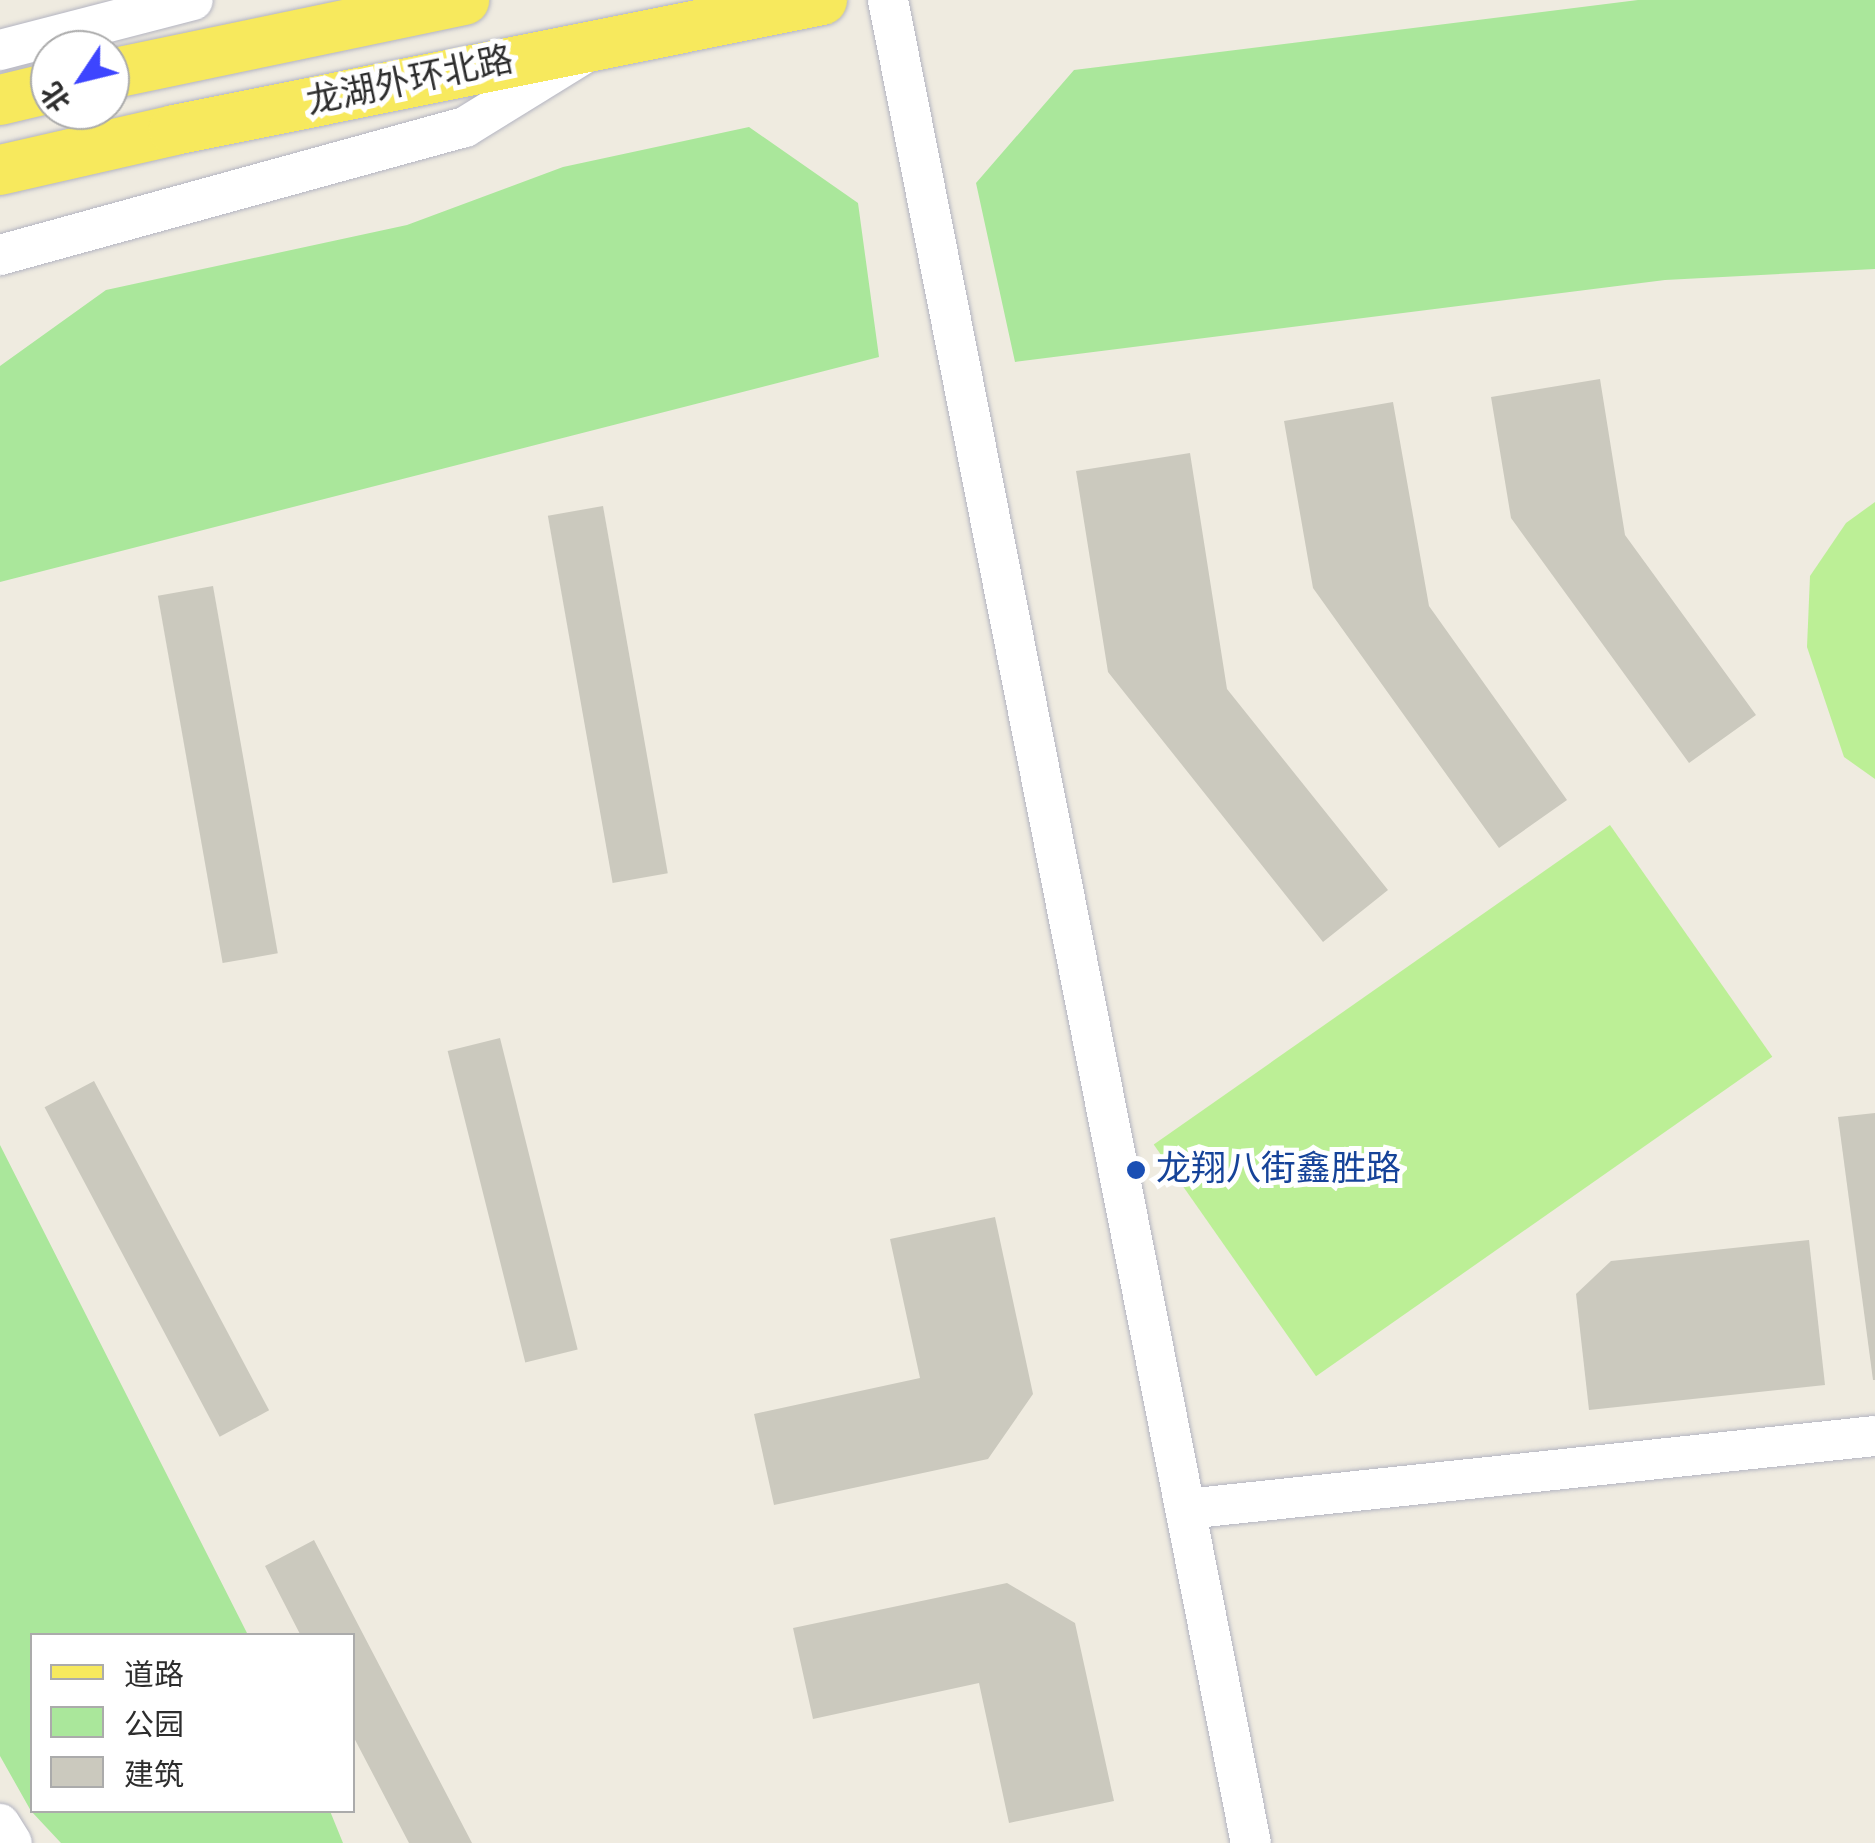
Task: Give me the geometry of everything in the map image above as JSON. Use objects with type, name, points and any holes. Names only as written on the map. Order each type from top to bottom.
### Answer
[{"type":"main road","name":"龙湖外环北路","points":[[130,70],[464,0]]},
{"type":"main road","name":"龙湖外环北路","points":[[0,170],[822,0]]},
{"type":"main road","points":[[0,100],[30,93]]},
{"type":"street","points":[[0,50],[193,0]]},
{"type":"street","points":[[888,0],[1251,1843]]},
{"type":"street","points":[[0,255],[465,126],[600,44]]},
{"type":"street","points":[[1186,1509],[1875,1436]]},
{"type":"street","points":[[0,1824],[12,1843]]},
{"type":"green space","points":[[1638,0],[1875,0],[1875,269],[1665,280],[1015,362],[976,183],[1074,70]]},
{"type":"green space","points":[[749,127],[858,203],[879,357],[0,582],[0,366],[106,290],[407,225],[563,167]]},
{"type":"green space","points":[[1875,502],[1875,779],[1844,757],[1807,647],[1810,576],[1846,523]]},
{"type":"green space","points":[[1610,825],[1772,1057],[1316,1376],[1154,1144]]},
{"type":"green space","points":[[0,1145],[247,1633],[30,1633],[30,1809],[0,1756]]},
{"type":"green space","points":[[33,1813],[331,1813],[343,1843],[61,1843]]},
{"type":"building","points":[[1600,379],[1625,535],[1756,715],[1689,763],[1511,518],[1491,397]]},
{"type":"building","points":[[1393,402],[1429,606],[1567,800],[1499,848],[1313,588],[1284,421]]},
{"type":"building","points":[[1190,453],[1227,689],[1388,890],[1323,942],[1108,672],[1076,471]]},
{"type":"building","points":[[603,506],[668,873],[613,883],[548,516]]},
{"type":"building","points":[[213,586],[278,953],[223,963],[158,596]]},
{"type":"building","points":[[500,1038],[578,1349],[525,1363],[448,1051]]},
{"type":"building","points":[[94,1081],[269,1410],[220,1437],[45,1107]]},
{"type":"building","points":[[1875,1113],[1875,1380],[1873,1380],[1838,1117]]},
{"type":"building","points":[[995,1217],[1033,1394],[988,1459],[774,1505],[754,1414],[920,1378],[890,1239]]},
{"type":"building","points":[[1809,1240],[1825,1385],[1589,1410],[1576,1294],[1611,1261]]},
{"type":"building","points":[[314,1540],[472,1843],[409,1843],[355,1740],[355,1633],[299,1633],[265,1566]]},
{"type":"building","points":[[1007,1583],[1075,1623],[1114,1801],[1009,1823],[979,1683],[813,1719],[793,1628]]},
{"type":"place","name":"龙翔八街鑫胜路","points":[[1136,1170]]}]
